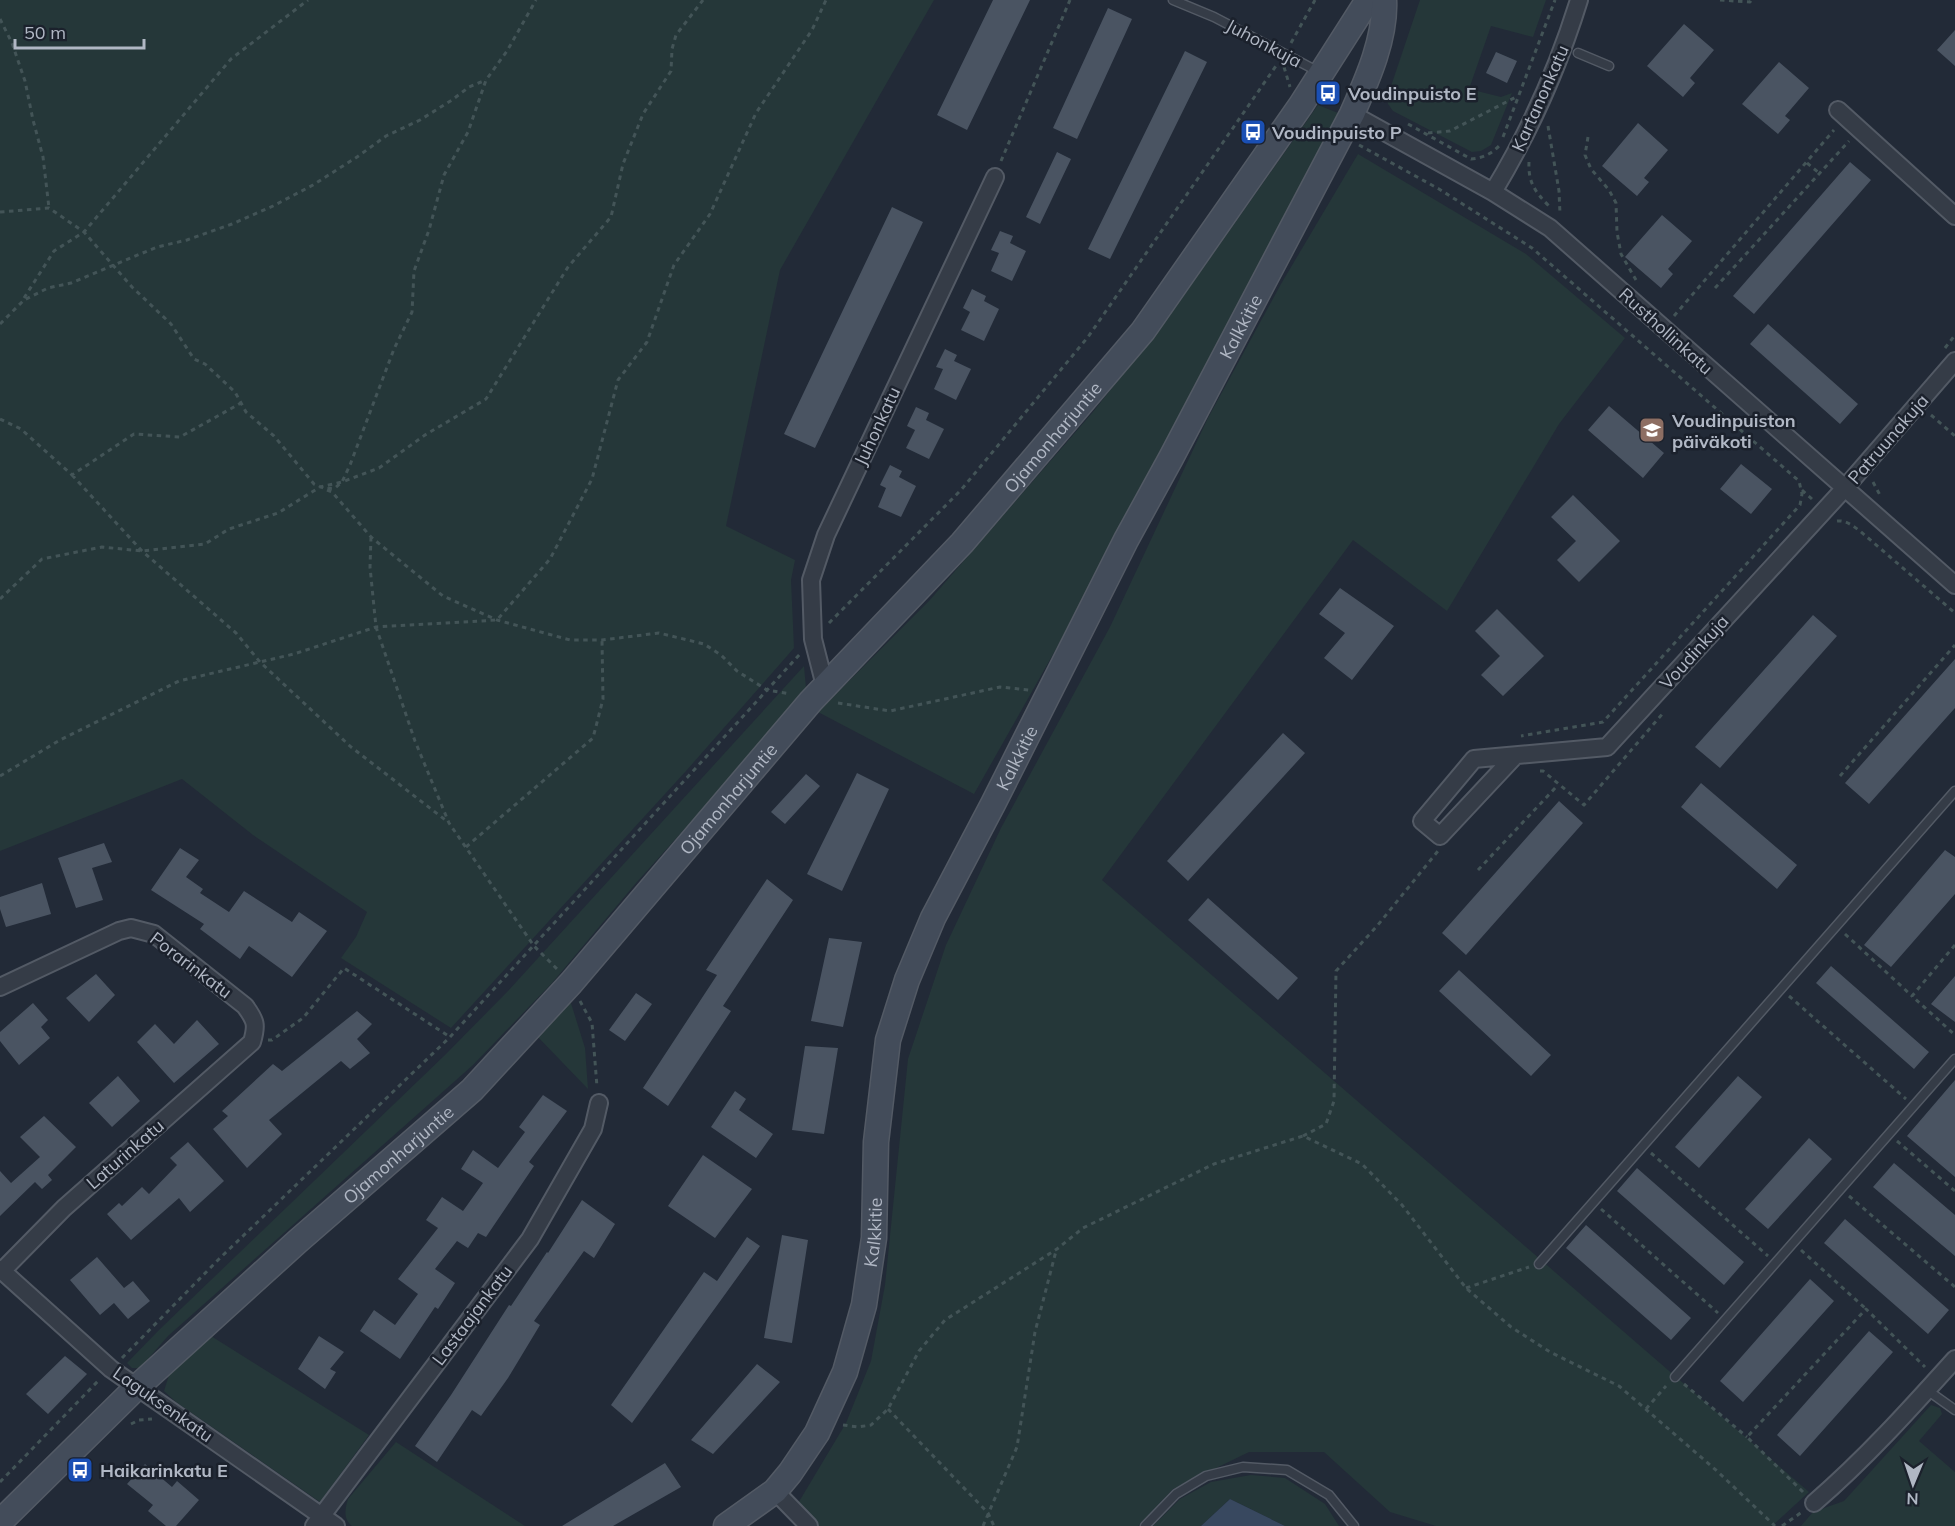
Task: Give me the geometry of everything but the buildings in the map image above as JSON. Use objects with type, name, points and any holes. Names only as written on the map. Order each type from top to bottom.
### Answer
[{"type":"main road","name":"Ojamonharjuntie","points":[[0,1521],[137,1387],[298,1241],[472,1090],[571,983],[819,693],[962,543],[1143,332],[1301,105],[1368,0]]},
{"type":"main road","name":"Kalkkitie","points":[[726,1526],[775,1491],[817,1433],[845,1372],[864,1305],[874,1238],[876,1142],[888,1040],[907,980],[933,918],[1126,540],[1352,114],[1373,63],[1384,13],[1384,0]]},
{"type":"street","name":"Kartanonkatu","points":[[1493,192],[1532,123],[1554,75],[1579,0]]},
{"type":"street","name":"Rusthollinkatu","points":[[1352,114],[1493,192],[1550,228],[1955,585]]},
{"type":"street","points":[[1839,117],[1955,216]]},
{"type":"street","name":"Juhonkatu","points":[[819,693],[813,639],[811,580],[826,535],[995,177]]},
{"type":"street","name":"Patruunakuja","points":[[1844,489],[1948,356]]},
{"type":"street","name":"Voudinkuja","points":[[1514,757],[1440,836],[1422,821],[1474,759],[1607,747],[1844,489]]},
{"type":"street","name":"Porarinkatu","points":[[0,987],[119,931],[131,928],[142,930],[154,934],[245,1006],[253,1017],[256,1027],[252,1042]]},
{"type":"street","name":"Laturinkatu","points":[[1,1270],[64,1208],[252,1042]]},
{"type":"street","name":"Lastaajankatu","points":[[325,1522],[530,1239],[593,1129],[599,1103]]},
{"type":"street","name":"Laguksenkatu","points":[[1,1270],[111,1369],[325,1522]]},
{"type":"street","points":[[1814,1503],[1852,1470],[1955,1359]]},
{"type":"street","points":[[775,1491],[809,1526]]},
{"type":"lane","name":"Juhonkuja","points":[[1173,0],[1214,16],[1321,73]]},
{"type":"lane","points":[[1578,53],[1609,66]]},
{"type":"lane","points":[[1539,1264],[1955,791]]},
{"type":"lane","points":[[1675,1377],[1955,1059]]},
{"type":"lane","points":[[1932,1384],[1955,1410]]},
{"type":"lane","points":[[1145,1526],[1176,1494],[1206,1476],[1244,1467],[1287,1470],[1329,1495],[1353,1526]]},
{"type":"path","points":[[0,324],[24,300],[54,250],[84,232],[231,59],[308,0]]},
{"type":"path","points":[[326,489],[335,489],[342,482],[394,349],[412,312],[414,271],[429,230],[444,175],[468,132],[486,80],[507,51],[536,0]]},
{"type":"path","points":[[0,599],[42,559],[102,547],[142,551],[205,544],[229,529],[278,513],[320,487],[342,482],[379,468],[425,435],[486,399],[568,267],[611,217],[623,164],[631,144],[644,114],[671,71],[672,49],[676,35],[703,0]]},
{"type":"path","points":[[0,776],[60,740],[179,681],[294,654],[376,627],[497,620],[550,559],[592,479],[618,380],[647,342],[674,265],[710,214],[756,113],[812,30],[826,0]]},
{"type":"path","points":[[995,177],[1070,0]]},
{"type":"path","points":[[0,1482],[218,1260],[450,1037],[813,639],[961,490],[1088,337],[1285,53],[1316,0]]},
{"type":"path","points":[[1399,120],[1471,159],[1491,153],[1500,146],[1555,0]]},
{"type":"path","points":[[1720,0],[1739,2],[1751,0]]},
{"type":"path","points":[[0,20],[12,43],[25,81],[43,156],[49,208]]},
{"type":"path","points":[[24,300],[48,288],[71,283],[157,247],[188,240],[273,206],[313,185],[386,136],[420,120],[469,87],[486,80]]},
{"type":"path","points":[[1426,133],[1450,131],[1520,95]]},
{"type":"path","points":[[1674,316],[1807,162],[1839,117]]},
{"type":"path","points":[[1530,158],[1528,176],[1538,195],[1560,217],[1559,191],[1547,121],[1542,130]]},
{"type":"path","points":[[1715,288],[1854,135]]},
{"type":"path","points":[[1588,137],[1586,155],[1591,169],[1610,190],[1616,202],[1617,232],[1621,254],[1639,285],[1630,277]]},
{"type":"path","points":[[1354,142],[1439,189],[1532,248],[1799,481],[1802,494],[1800,505],[1603,722],[1522,736]]},
{"type":"path","points":[[1807,162],[1820,173]]},
{"type":"path","points":[[0,212],[49,208],[84,232],[132,287],[171,324],[194,358],[206,364],[235,392],[246,412],[274,436],[314,484],[332,492],[371,537],[443,596],[497,620],[570,640],[602,640],[659,633],[704,644],[721,655],[737,671],[767,690],[819,693],[890,711],[1000,687],[1048,692]]},
{"type":"path","points":[[1948,356],[1955,335]]},
{"type":"path","points":[[72,475],[134,434],[180,437],[241,403]]},
{"type":"path","points":[[1927,412],[1955,436]]},
{"type":"path","points":[[0,418],[21,429],[72,475],[142,551],[236,633],[260,662],[351,747],[449,824]]},
{"type":"path","points":[[1860,531],[1955,613]]},
{"type":"path","points":[[371,537],[370,567],[376,627],[415,741],[449,824],[534,946],[571,983],[592,1023],[599,1103]]},
{"type":"path","points":[[466,847],[593,738],[603,699],[602,640]]},
{"type":"path","points":[[1840,776],[1955,645]]},
{"type":"path","points":[[1478,870],[1558,785]]},
{"type":"path","points":[[841,1425],[858,1427],[871,1425],[888,1409],[919,1351],[945,1320],[1057,1249],[1083,1228],[1214,1164],[1303,1136],[1326,1124],[1334,1101],[1336,971],[1440,850]]},
{"type":"path","points":[[1836,926],[1955,1035]]},
{"type":"path","points":[[1912,996],[1955,945]]},
{"type":"path","points":[[252,1042],[272,1040],[303,1018],[344,968],[450,1037]]},
{"type":"path","points":[[1781,989],[1913,1106]]},
{"type":"path","points":[[1889,1134],[1955,1191]]},
{"type":"path","points":[[1303,1136],[1362,1164],[1402,1205],[1466,1288],[1511,1328],[1550,1352],[1619,1386],[1775,1526]]},
{"type":"path","points":[[1643,1146],[1776,1263]]},
{"type":"path","points":[[1841,1189],[1955,1287]]},
{"type":"path","points":[[1593,1202],[1726,1320]]},
{"type":"path","points":[[1793,1243],[1866,1309],[1932,1384]]},
{"type":"path","points":[[983,1526],[1017,1447],[1035,1332],[1057,1249]]},
{"type":"path","points":[[1466,1288],[1539,1264]]},
{"type":"path","points":[[1747,1437],[1866,1309]]},
{"type":"path","points":[[1646,1409],[1675,1377],[1747,1437],[1814,1503],[1782,1526]]},
{"type":"path","points":[[888,1409],[988,1513],[994,1526]]},
{"type":"shaded area","points":[[0,0],[934,0],[780,270],[726,526],[795,560],[791,580],[794,648],[686,771],[451,1028],[341,958],[356,937],[367,912],[253,835],[182,779],[0,851]]},
{"type":"shaded area","points":[[1420,0],[1546,0],[1533,37],[1491,26],[1469,89],[1501,97],[1512,93],[1491,145],[1481,151],[1472,152],[1393,111],[1388,104],[1388,95]]},
{"type":"shaded area","points":[[1318,105],[1338,113],[1295,203],[1082,603],[974,794],[818,712],[929,601],[1093,412],[1175,308]]},
{"type":"shaded area","points":[[1358,154],[1526,254],[1625,338],[1559,424],[1447,611],[1353,540],[1102,880],[1809,1492],[1772,1526],[1436,1526],[1390,1512],[1324,1452],[1249,1452],[1173,1489],[1138,1526],[815,1526],[797,1505],[846,1423],[871,1361],[885,1285],[908,1059],[946,945],[1001,828],[1110,627],[1208,418],[1281,284]]},
{"type":"shaded area","points":[[804,666],[806,688],[796,705],[636,883],[552,983],[473,1065],[168,1336],[140,1368],[132,1368],[127,1363],[159,1330],[445,1055],[508,991]]},
{"type":"shaded area","points":[[570,1000],[585,1048],[588,1089],[536,1035]]},
{"type":"shaded area","points":[[211,1336],[369,1435],[320,1502],[176,1402],[164,1391],[169,1375]]},
{"type":"shaded area","points":[[1931,1405],[1940,1408],[1942,1414],[1919,1441],[1955,1472],[1955,1526],[1801,1526],[1813,1512],[1844,1501]]},
{"type":"shaded area","points":[[396,1442],[525,1526],[352,1526],[346,1517],[348,1499]]},
{"type":"shaded area","points":[[1251,1475],[1285,1478],[1325,1504],[1339,1526],[1285,1526],[1230,1499],[1201,1526],[1153,1526],[1180,1499],[1211,1482]]},
{"type":"water","points":[[1230,1499],[1285,1526],[1201,1526]]},
{"type":"place","name":"Voudinpuisto E","points":[[1328,93]]},
{"type":"place","name":"Voudinpuisto P","points":[[1253,132]]},
{"type":"place","name":"Voudinpuiston päiväkoti","points":[[1652,430]]},
{"type":"place","name":"Haikarinkatu E","points":[[80,1470]]}]
